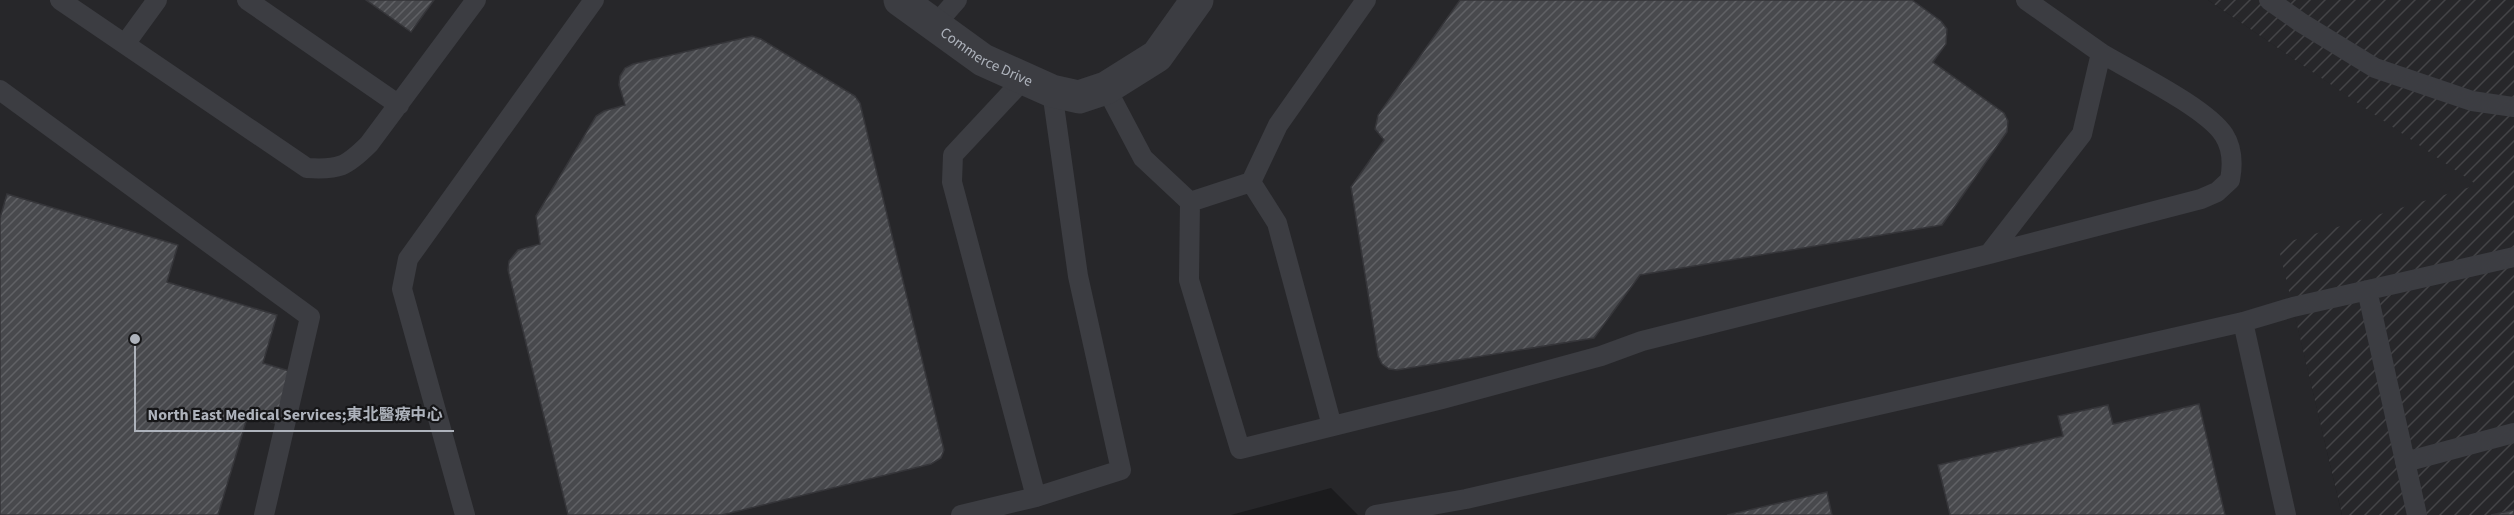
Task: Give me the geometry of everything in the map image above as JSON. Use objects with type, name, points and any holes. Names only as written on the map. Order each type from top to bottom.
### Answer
[{"type":"street","name":"Commerce Drive","points":[[900,0],[982,60],[1065,89]]},
{"type":"street","points":[[1065,89],[1157,56],[1197,0]]},
{"type":"lane","points":[[60,0],[307,168],[334,169],[357,156],[369,144],[476,0]]},
{"type":"lane","points":[[125,44],[157,0]]},
{"type":"lane","points":[[247,0],[399,105]]},
{"type":"lane","points":[[465,515],[402,289],[408,259],[594,0]]},
{"type":"lane","points":[[935,25],[957,0]]},
{"type":"lane","points":[[1190,202],[1251,182],[1278,125],[1366,0]]},
{"type":"lane","points":[[1065,89],[1190,202],[1189,280],[1240,449],[1601,356],[1642,340],[2201,199],[2217,192],[2230,180],[2232,151],[2224,134],[2205,115],[2101,53],[2026,0]]},
{"type":"lane","points":[[2269,0],[2375,68],[2472,101],[2511,102]]},
{"type":"lane","points":[[1989,254],[2082,134],[2101,53]]},
{"type":"lane","points":[[1036,497],[952,182],[953,155],[1065,89]]},
{"type":"lane","points":[[961,515],[1036,497],[1121,470],[1078,276],[1065,89]]},
{"type":"lane","points":[[0,90],[310,317],[264,515]]},
{"type":"lane","points":[[1251,182],[1277,223],[1332,426]]},
{"type":"lane","points":[[1375,515],[1468,507],[2243,322],[2367,290],[2514,257]]},
{"type":"lane","points":[[2367,290],[2418,515]]},
{"type":"lane","points":[[2243,322],[2286,515]]},
{"type":"lane","points":[[2405,462],[2514,433]]},
{"type":"shaded area","points":[[0,0],[2208,0],[2478,185],[2293,307],[2342,515],[1358,515],[1331,488],[1231,515],[0,515]]},
{"type":"shaded area","points":[[2208,0],[2514,0],[2514,515],[2342,515],[2278,245],[2477,185]]},
{"type":"building","points":[[366,0],[434,0],[411,32]]},
{"type":"building","points":[[1460,0],[1912,0],[1941,21],[1947,29],[1946,44],[1933,62],[2004,113],[2008,121],[2007,132],[1942,225],[1640,275],[1594,338],[1397,370],[1389,369],[1382,364],[1378,356],[1351,187],[1384,140],[1375,129],[1378,115]]},
{"type":"building","points":[[752,36],[761,39],[855,96],[860,103],[944,450],[941,458],[931,464],[722,515],[568,515],[508,270],[509,261],[518,250],[540,244],[536,216],[596,116],[604,111],[625,105],[619,85],[620,76],[625,68],[633,64]]},
{"type":"building","points":[[7,194],[178,245],[167,282],[277,315],[263,363],[296,373],[281,425],[248,415],[218,515],[0,515],[0,218]]},
{"type":"building","points":[[2199,404],[2225,515],[1950,515],[1938,465],[2063,436],[2058,416],[2108,405],[2113,424]]},
{"type":"building","points":[[1827,492],[1832,515],[1727,515]]},
{"type":"building","points":[[2514,510],[2514,515],[2491,515]]},
{"type":"place","name":"North East Medical Services;東北醫療中心","points":[[135,339]]}]
